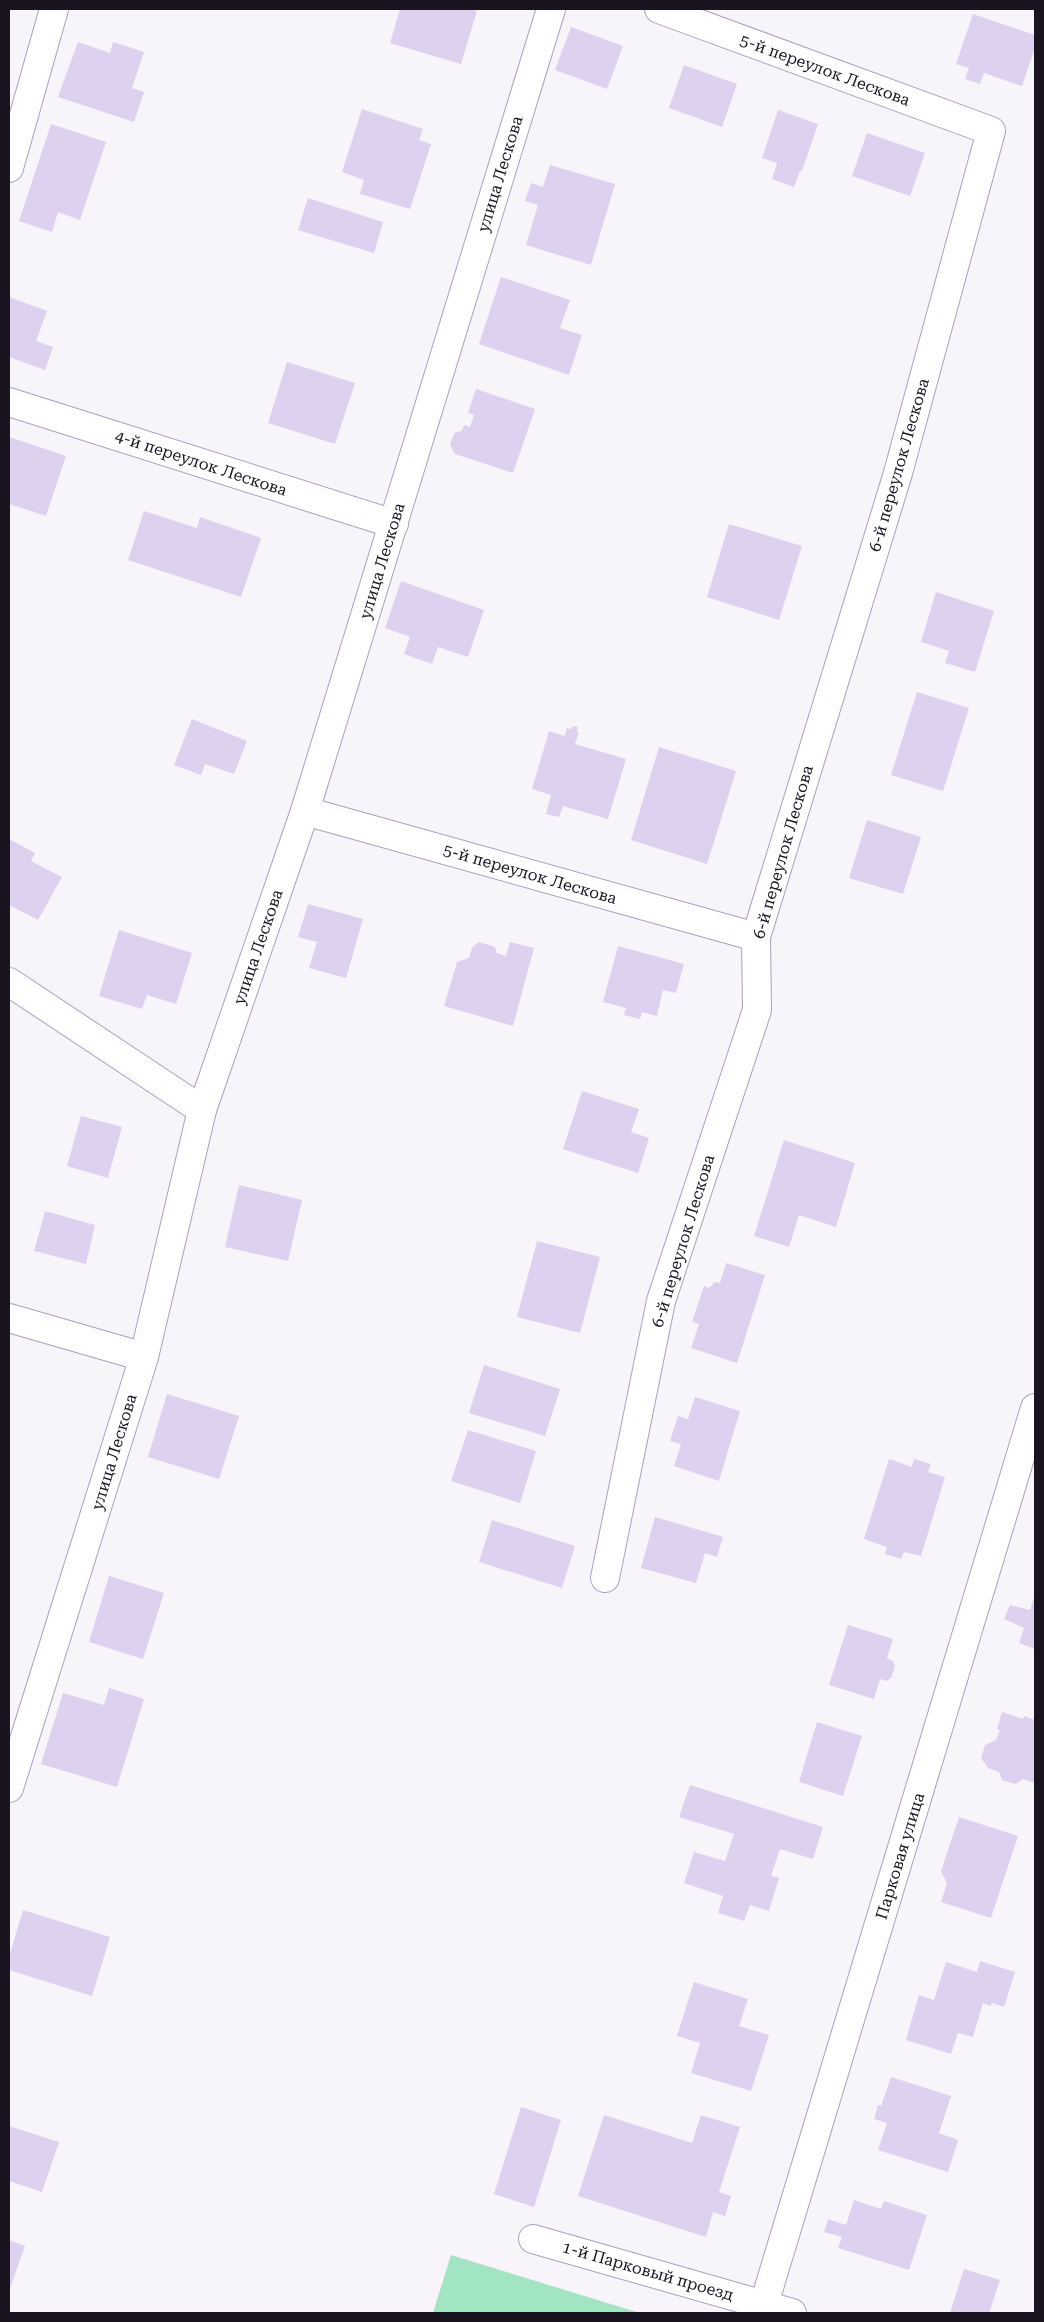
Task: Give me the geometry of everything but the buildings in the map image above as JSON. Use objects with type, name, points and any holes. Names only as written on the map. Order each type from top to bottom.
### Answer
[{"type":"street","points":[[9,168],[54,9]]},
{"type":"street","name":"улица Лескова","points":[[9,1788],[144,1358],[202,1110],[305,811],[551,9]]},
{"type":"street","name":"5-й переулок Лескова","points":[[659,9],[991,131]]},
{"type":"street","name":"6-й переулок Лескова","points":[[606,1578],[661,1302],[757,1010],[756,938],[898,473],[991,131]]},
{"type":"street","name":"4-й переулок Лескова","points":[[9,402],[394,524]]},
{"type":"street","name":"5-й переулок Лескова","points":[[305,811],[756,938]]},
{"type":"street","points":[[9,982],[202,1110]]},
{"type":"street","points":[[9,1318],[144,1358]]},
{"type":"street","name":"Парковая улица","points":[[764,2304],[1035,1408]]},
{"type":"street","name":"1-й Парковый проезд","points":[[533,2239],[792,2313]]},
{"type":"green space","points":[[451,2255],[640,2313],[433,2313]]}]
